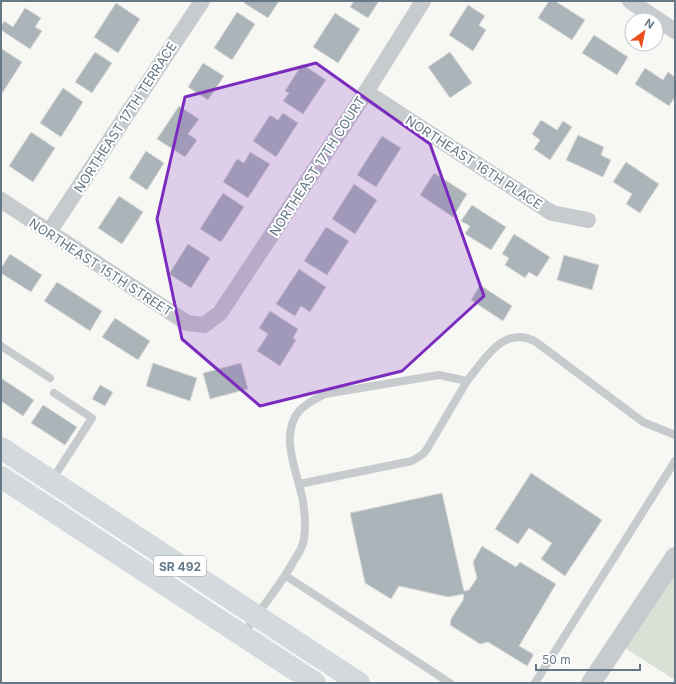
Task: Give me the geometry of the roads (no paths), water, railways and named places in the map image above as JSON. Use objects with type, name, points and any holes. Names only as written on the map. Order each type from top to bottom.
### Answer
[{"type":"main road","name":"SR 492","points":[[1,448],[358,683]]},
{"type":"main road","name":"SR 492","points":[[1,477],[315,683]]},
{"type":"street","name":"NORTHEAST 17TH TERRACE","points":[[49,232],[202,1]]},
{"type":"street","name":"NORTHEAST 17TH COURT","points":[[204,324],[220,313],[366,92],[423,1]]},
{"type":"street","points":[[630,1],[675,31]]},
{"type":"street","name":"NORTHEAST 16TH PLACE","points":[[366,92],[552,213],[588,220]]},
{"type":"street","name":"NORTHEAST 15TH STREET","points":[[1,200],[187,323],[204,324]]},
{"type":"street","points":[[591,683],[675,556]]},
{"type":"lane","points":[[299,484],[412,461],[420,457],[427,449],[467,381],[490,354],[507,338],[521,336],[530,338],[643,422],[675,435]]},
{"type":"lane","points":[[1,346],[50,378]]},
{"type":"lane","points":[[242,635],[255,615],[286,576],[302,547],[305,530],[303,502],[292,457],[290,436],[293,421],[300,410],[325,394],[439,375],[467,381]]},
{"type":"lane","points":[[51,481],[92,418],[54,394]]},
{"type":"lane","points":[[535,683],[675,461]]},
{"type":"lane","points":[[286,576],[450,683]]}]
